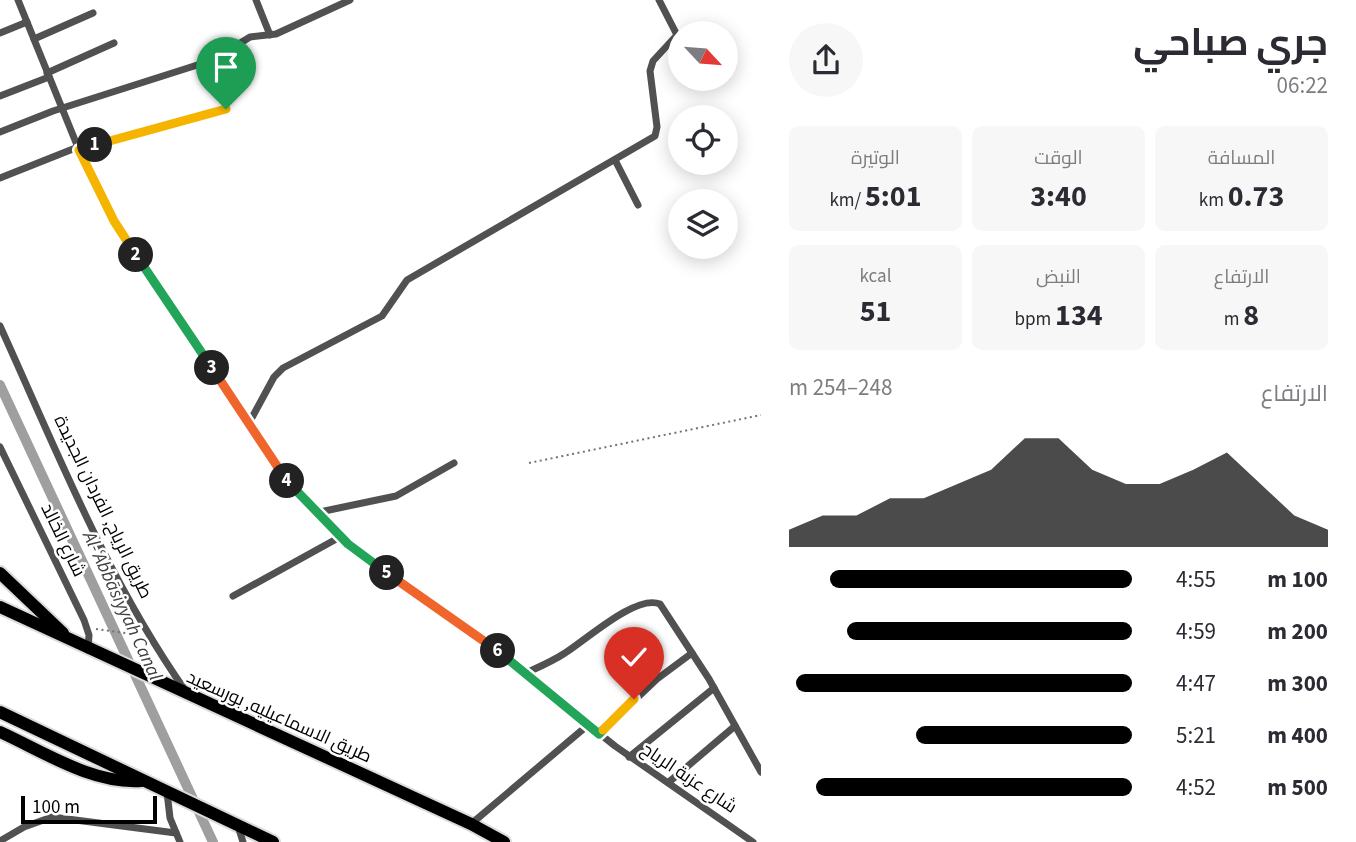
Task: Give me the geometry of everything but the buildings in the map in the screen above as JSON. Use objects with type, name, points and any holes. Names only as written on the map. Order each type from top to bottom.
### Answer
[{"type":"highway","points":[[0,573],[73,643]]},
{"type":"highway","name":"طريق الاسماعيليه, بورسعيد","points":[[0,607],[101,656],[471,824],[504,842]]},
{"type":"highway","points":[[0,712],[273,842]]},
{"type":"highway","points":[[0,732],[103,778],[145,781]]},
{"type":"street","points":[[19,2],[29,0]]},
{"type":"street","points":[[256,0],[270,36]]},
{"type":"street","points":[[0,132],[213,60],[250,37],[270,36],[350,0]]},
{"type":"street","points":[[248,424],[274,377],[283,368],[382,316],[407,280],[657,133],[650,71],[653,61],[677,34],[659,0]]},
{"type":"street","name":"شارع عزبة الرياح","points":[[19,2],[78,149],[114,221],[276,469],[315,513],[341,537],[526,673],[629,757],[669,782],[752,842]]},
{"type":"street","points":[[34,39],[93,13]]},
{"type":"street","points":[[0,33],[27,22]]},
{"type":"street","points":[[0,96],[114,43]]},
{"type":"street","points":[[0,178],[78,149],[226,109]]},
{"type":"street","points":[[615,160],[638,205]]},
{"type":"street","name":"طريق الرياح, الفردان الجديدة","points":[[0,326],[86,513],[142,624],[185,693]]},
{"type":"street","name":"شارع الخالد","points":[[0,447],[84,620],[89,635],[88,650]]},
{"type":"street","points":[[315,513],[396,496],[454,463]]},
{"type":"street","points":[[233,596],[341,537]]},
{"type":"street","points":[[526,673],[562,655],[603,625],[649,601],[660,604],[735,726],[757,755],[761,772]]},
{"type":"street","points":[[599,734],[657,679],[692,653]]},
{"type":"street","points":[[629,757],[714,688]]},
{"type":"street","points":[[471,824],[588,725]]},
{"type":"street","points":[[669,782],[735,726]]},
{"type":"street","points":[[167,792],[170,818],[180,842]]},
{"type":"street","points":[[0,841],[24,827],[52,817],[176,833]]},
{"type":"street","points":[[238,825],[243,842]]},
{"type":"path","points":[[529,463],[761,415]]},
{"type":"path","points":[[95,629],[137,634]]},
{"type":"waterway","name":"Al-ʿAbbāsiyyah Canal","points":[[0,385],[213,842]]},
{"type":"route","points":[[226,109],[79,150],[114,221],[159,286],[276,469],[298,496],[348,544],[503,654],[599,734],[634,699]]}]
